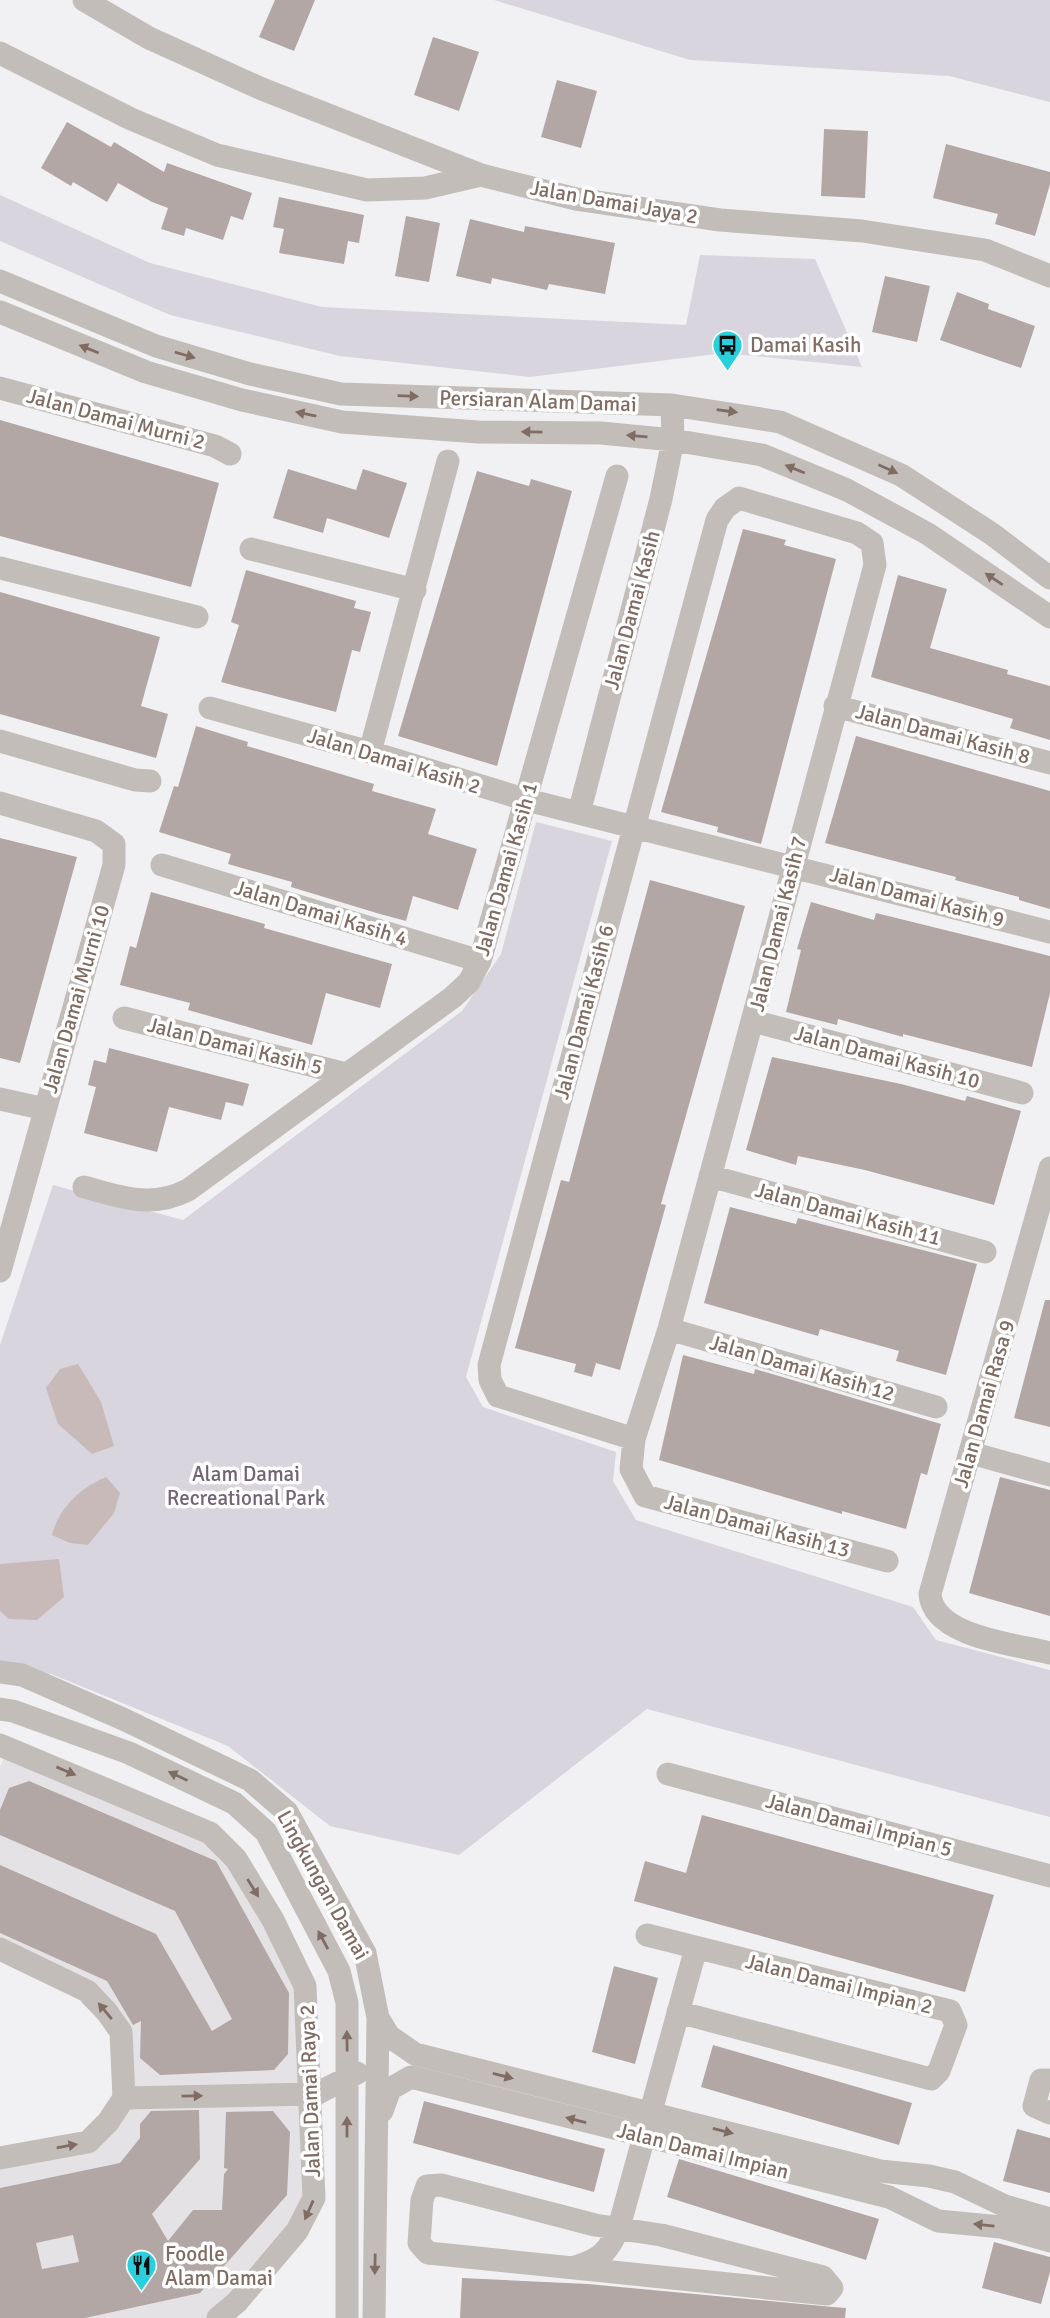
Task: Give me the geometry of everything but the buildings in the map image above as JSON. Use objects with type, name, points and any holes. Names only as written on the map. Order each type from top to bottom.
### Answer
[{"type":"street","name":"Jalan Damai Jaya 2","points":[[85,0],[149,38],[262,89],[481,175],[576,200],[720,220],[862,231],[985,250],[1050,276]]},
{"type":"street","points":[[0,53],[131,119],[217,155],[368,190],[425,188],[481,175]]},
{"type":"street","name":"Persiaran Alam Damai","points":[[0,281],[156,346],[250,374],[341,394],[672,405],[780,422],[901,475],[992,534],[1050,578]]},
{"type":"street","name":"Persiaran Alam Damai","points":[[0,312],[146,372],[242,400],[342,422],[478,432],[601,433],[674,440],[762,455],[847,490],[928,534],[1050,617]]},
{"type":"street","name":"Jalan Damai Murni 2","points":[[0,388],[215,446],[230,454]]},
{"type":"street","name":"Jalan Damai Kasih","points":[[579,813],[674,440],[672,405]]},
{"type":"street","points":[[370,751],[448,461]]},
{"type":"street","name":"Jalan Damai Kasih 1","points":[[83,1187],[128,1199],[169,1200],[188,1190],[453,997],[469,982],[480,961],[617,476]]},
{"type":"street","name":"Jalan Damai Kasih 7","points":[[634,1439],[669,1329],[875,565],[872,543],[857,533],[739,498]]},
{"type":"street","name":"Jalan Damai Kasih 6","points":[[634,1439],[498,1396],[490,1380],[489,1365],[717,520],[725,508],[739,498]]},
{"type":"street","points":[[251,549],[415,590]]},
{"type":"street","points":[[0,568],[197,617]]},
{"type":"street","name":"Jalan Damai Kasih 8","points":[[835,706],[1050,763]]},
{"type":"street","name":"Jalan Damai Kasih 2","points":[[210,708],[370,751],[527,800],[579,813]]},
{"type":"street","points":[[0,741],[135,780],[150,781]]},
{"type":"street","name":"Jalan Damai Murni 10","points":[[0,803],[96,831],[114,844],[114,865],[0,1271]]},
{"type":"street","name":"Jalan Damai Kasih 9","points":[[579,813],[793,864],[1050,932]]},
{"type":"street","name":"Jalan Damai Kasih 4","points":[[162,865],[480,961]]},
{"type":"street","name":"Jalan Damai Kasih 5","points":[[124,1018],[346,1074]]},
{"type":"street","name":"Jalan Damai Kasih 10","points":[[753,1021],[1022,1093]]},
{"type":"street","points":[[0,1098],[45,1109]]},
{"type":"street","name":"Jalan Damai Rasa 9","points":[[1050,1168],[930,1594],[931,1605],[937,1616],[957,1629],[1050,1653]]},
{"type":"street","name":"Jalan Damai Kasih 11","points":[[710,1176],[985,1252]]},
{"type":"street","name":"Jalan Damai Kasih 12","points":[[669,1329],[936,1407]]},
{"type":"street","name":"Jalan Damai Kasih 13","points":[[634,1439],[631,1469],[645,1496],[887,1560]]},
{"type":"street","points":[[971,1453],[1050,1475]]},
{"type":"street","name":"Lingkungan Damai","points":[[0,1672],[22,1675],[250,1780],[287,1812],[365,1952],[378,2018],[374,2318]]},
{"type":"street","points":[[1,1747],[6,1710]]},
{"type":"street","name":"Lingkungan Damai","points":[[6,1710],[129,1753],[234,1802],[266,1832],[339,1971],[346,2003],[347,2318]]},
{"type":"street","name":"Jalan Damai Raya 2","points":[[1,1747],[210,1833],[236,1859],[274,1920],[305,1986],[314,2198],[297,2231],[237,2302],[218,2318]]},
{"type":"street","name":"Jalan Damai Impian 5","points":[[668,1773],[1050,1876]]},
{"type":"street","name":"Jalan Damai Impian 2","points":[[647,1935],[950,2011],[956,2025],[939,2071],[931,2079],[678,2011]]},
{"type":"street","points":[[0,1948],[87,1991],[107,2012],[121,2032],[124,2098],[108,2122],[88,2142],[0,2158]]},
{"type":"street","points":[[569,2268],[598,2260],[609,2249],[619,2227],[696,1948]]},
{"type":"street","name":"Jalan Damai Impian","points":[[378,2018],[389,2036],[415,2054],[880,2171],[929,2176],[955,2182],[1005,2206],[1050,2219]]},
{"type":"street","points":[[124,2098],[310,2094],[379,2061]]},
{"type":"street","name":"Jalan Damai Impian","points":[[377,2123],[390,2089],[411,2077],[889,2197],[938,2221],[1001,2227],[1050,2241]]},
{"type":"street","points":[[1050,2080],[1041,2080],[1034,2106],[1050,2112]]},
{"type":"street","points":[[441,2185],[595,2225],[619,2227],[661,2235],[823,2277],[832,2288],[827,2294],[428,2253],[419,2243],[422,2200],[427,2186],[441,2185]]},
{"type":"street","points":[[619,2227],[621,2251],[627,2261],[658,2276]]},
{"type":"shaded area","points":[[78,1364],[101,1402],[114,1446],[92,1454],[58,1424],[46,1388],[60,1369]]},
{"type":"shaded area","points":[[106,1477],[120,1493],[114,1513],[88,1545],[70,1543],[52,1535],[60,1516],[72,1500]]},
{"type":"shaded area","points":[[59,1559],[64,1597],[37,1620],[9,1619],[0,1611],[0,1564]]},
{"type":"shaded area","points":[[6,1753],[205,1836],[229,1863],[299,1986],[307,2198],[297,2221],[208,2318],[0,2318],[0,2165],[114,2125],[127,2031],[0,1941],[0,1767]]},
{"type":"green space","points":[[494,0],[1050,0],[1050,102],[949,76],[690,60]]},
{"type":"green space","points":[[0,195],[150,263],[322,307],[686,325],[700,255],[815,259],[862,367],[724,353],[530,377],[340,356],[170,315],[0,241]]},
{"type":"green space","name":"Alam Damai Recreational Park","points":[[536,822],[612,841],[466,1377],[483,1407],[616,1452],[613,1481],[636,1520],[913,1607],[936,1640],[1050,1670],[1050,1817],[647,1709],[459,1855],[330,1826],[228,1746],[51,1674],[0,1667],[0,1345],[53,1185],[183,1220],[462,1011],[501,954]]},
{"type":"place","name":"Damai Kasih","points":[[727,372]]},
{"type":"place","name":"Foodle Alam Damai","points":[[142,2293]]}]
